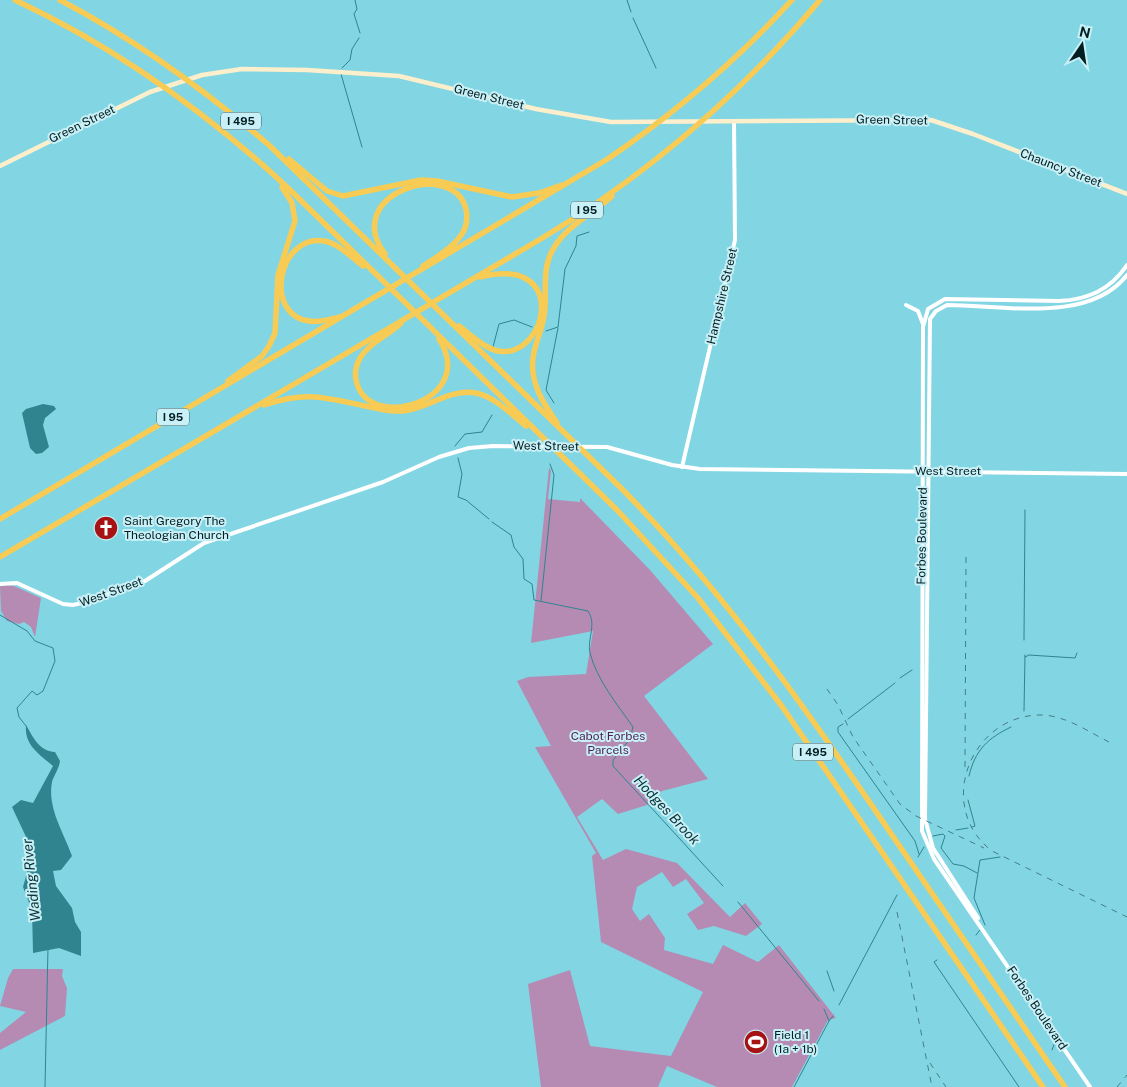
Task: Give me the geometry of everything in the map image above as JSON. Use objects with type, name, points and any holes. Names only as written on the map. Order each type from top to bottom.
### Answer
[{"type":"highway","name":"I 495","points":[[15,0],[75,30],[139,70],[205,117],[255,158],[550,444],[665,560],[745,657],[803,738],[1043,1087]]},
{"type":"highway","name":"I 495","points":[[60,0],[103,24],[158,59],[252,131],[399,271],[674,542],[767,655],[1065,1087]]},
{"type":"highway","name":"I 95","points":[[0,519],[597,166],[671,113],[728,64],[792,0]]},
{"type":"highway","name":"I 95","points":[[0,557],[474,278],[566,223],[628,182],[712,113],[775,51],[820,0]]},
{"type":"highway","points":[[252,131],[325,190],[343,196],[424,180],[499,195],[524,196],[551,190],[597,166]]},
{"type":"highway","points":[[212,394],[262,356],[270,345],[276,330],[278,277],[293,230],[295,213],[287,194],[255,158]]},
{"type":"highway","points":[[564,432],[540,396],[532,371],[533,353],[544,318],[547,262],[560,238],[604,204],[628,182]]},
{"type":"highway","points":[[399,271],[376,238],[375,220],[380,208],[397,192],[416,185],[436,186],[455,193],[463,202],[466,211],[466,225],[463,233],[456,242],[408,279]]},
{"type":"highway","points":[[347,315],[311,322],[300,319],[289,310],[283,299],[282,281],[286,262],[295,250],[312,241],[331,243],[382,281]]},
{"type":"highway","points":[[440,311],[493,350],[511,351],[528,342],[537,328],[541,312],[540,296],[532,283],[521,275],[510,272],[474,278]]},
{"type":"highway","points":[[409,316],[366,350],[357,365],[356,378],[360,390],[367,398],[378,404],[395,407],[412,405],[432,395],[444,381],[448,367],[446,352],[437,336],[423,321]]},
{"type":"highway","points":[[252,409],[288,397],[309,395],[401,411],[416,408],[452,394],[471,393],[494,401],[550,444]]},
{"type":"main road","name":"Green Street","points":[[0,166],[150,92],[202,75],[252,69],[392,75],[596,121],[627,123],[925,120],[947,124],[995,143]]},
{"type":"main road","name":"Chauncy Street","points":[[995,143],[1127,194]]},
{"type":"street","name":"Hampshire Street","points":[[682,467],[734,240],[734,122]]},
{"type":"street","name":"Forbes Boulevard","points":[[1090,1087],[984,929],[969,902],[933,848],[926,826],[923,327],[928,310],[945,299],[1059,301],[1078,299],[1095,294],[1106,287],[1127,265]]},
{"type":"street","name":"Forbes Boulevard","points":[[925,471],[930,327],[934,313],[947,305],[1060,308],[1082,305],[1112,291],[1127,276]]},
{"type":"street","points":[[906,305],[918,311],[923,327]]},
{"type":"street","name":"West Street","points":[[0,584],[17,583],[59,603],[77,605],[145,581],[204,543],[383,482],[449,453],[476,446],[600,447],[625,451],[682,467],[1127,474]]},
{"type":"green space","name":"Cabot Forbes Parcels","points":[[549,468],[551,470],[548,499],[580,502],[580,498],[650,570],[713,644],[644,696],[708,779],[662,791],[647,805],[618,814],[602,799],[577,817],[603,860],[626,849],[677,863],[730,917],[745,903],[762,924],[746,936],[714,926],[698,930],[687,914],[704,903],[686,879],[673,887],[662,872],[637,887],[632,909],[640,921],[649,914],[665,938],[664,950],[713,964],[723,945],[758,962],[779,945],[836,1018],[828,1020],[792,1087],[717,1087],[667,1066],[658,1087],[541,1087],[528,984],[570,970],[590,1046],[671,1056],[703,992],[601,942],[592,856],[596,853],[535,747],[551,746],[517,681],[528,677],[586,674],[593,631],[531,643]]},
{"type":"green space","points":[[0,586],[14,586],[41,598],[35,637],[31,627],[24,622],[19,624],[7,621],[1,611]]},
{"type":"green space","points":[[13,969],[63,969],[62,976],[67,988],[65,1016],[0,1050],[0,1033],[26,1012],[0,1006],[8,978]]},
{"type":"water","points":[[43,404],[54,406],[56,409],[45,418],[43,425],[49,447],[42,453],[36,454],[30,448],[22,413],[26,409]]},
{"type":"water","points":[[26,725],[37,743],[49,751],[55,752],[60,761],[52,782],[52,801],[57,820],[72,856],[61,870],[53,871],[56,886],[72,908],[75,922],[81,932],[81,956],[59,948],[33,953],[32,910],[23,887],[27,873],[27,839],[12,807],[21,800],[33,803],[53,766],[30,744],[27,738]]},
{"type":"waterway","points":[[355,0],[357,9],[354,14],[360,33]]},
{"type":"waterway","points":[[627,0],[631,12]]},
{"type":"waterway","points":[[633,18],[656,68]]},
{"type":"waterway","points":[[342,68],[350,60],[352,49],[359,38]]},
{"type":"waterway","points":[[341,74],[362,147]]},
{"type":"waterway","name":"Hodges Brook","points":[[546,331],[558,327],[565,269],[576,246],[577,236],[589,232]]},
{"type":"waterway","name":"Hodges Brook","points":[[493,347],[499,324],[514,320],[532,327]]},
{"type":"waterway","points":[[554,403],[546,390],[558,328]]},
{"type":"waterway","name":"Hodges Brook","points":[[455,446],[465,434],[482,432],[492,415]]},
{"type":"waterway","name":"Hodges Brook","points":[[458,458],[462,474],[458,497],[466,500],[489,519]]},
{"type":"waterway","points":[[541,601],[554,475],[550,464]]},
{"type":"waterway","points":[[1024,640],[1025,510]]},
{"type":"waterway","name":"Hodges Brook","points":[[492,522],[511,535],[514,547],[523,559],[524,579],[532,584],[534,600],[588,611],[592,621],[589,647],[593,663],[608,692],[633,727],[630,739],[613,760],[613,766],[723,886]]},
{"type":"waterway","name":"Wading River","points":[[0,615],[27,631],[35,641],[53,648],[55,661],[43,691],[37,695],[32,691],[17,708],[19,717],[26,726]]},
{"type":"waterway","points":[[1025,657],[1029,655],[1075,658],[1077,653]]},
{"type":"waterway","points":[[1024,711],[1025,655]]},
{"type":"waterway","points":[[900,678],[912,670]]},
{"type":"waterway","points":[[848,719],[895,683]]},
{"type":"waterway","points":[[843,724],[838,727],[838,732],[915,841],[919,854]]},
{"type":"waterway","points":[[969,776],[975,759],[989,740],[1011,727]]},
{"type":"waterway","points":[[968,800],[975,826],[972,827]]},
{"type":"waterway","points":[[956,830],[968,828]]},
{"type":"waterway","points":[[933,836],[943,834],[945,836],[941,848],[953,864],[964,866],[977,873]]},
{"type":"waterway","points":[[918,857],[924,847]]},
{"type":"waterway","points":[[985,925],[974,898],[980,860],[1000,857]]},
{"type":"waterway","points":[[839,1005],[897,895]]},
{"type":"waterway","name":"Hodges Brook","points":[[738,902],[819,1001]]},
{"type":"waterway","points":[[976,935],[980,930]]},
{"type":"waterway","name":"Wading River","points":[[45,1087],[48,948]]},
{"type":"waterway","points":[[937,960],[934,962],[1019,1087]]},
{"type":"waterway","points":[[827,971],[834,991]]},
{"type":"waterway","name":"Hodges Brook","points":[[794,1087],[829,1021],[824,1009]]},
{"type":"waterway","name":"Hodges Brook","points":[[829,1021],[833,1016]]},
{"type":"waterway","points":[[1052,1050],[1055,1042]]},
{"type":"railway","points":[[965,767],[966,556]]},
{"type":"railway","points":[[827,689],[838,705],[853,737],[900,804],[916,816],[984,848]]},
{"type":"railway","points":[[1109,742],[1060,718],[1043,715],[1018,718],[996,729],[980,746],[969,766],[964,788],[965,811],[975,832],[992,851],[1127,917]]},
{"type":"railway","points":[[897,912],[932,1087]]},
{"type":"railway","points":[[930,1063],[946,1087]]},
{"type":"railway","points":[[1117,1087],[1127,1075]]},
{"type":"place","name":"Saint Gregory The Theologian Church","points":[[106,528]]},
{"type":"place","name":"Field 1 (1a + 1b)","points":[[756,1042]]}]
